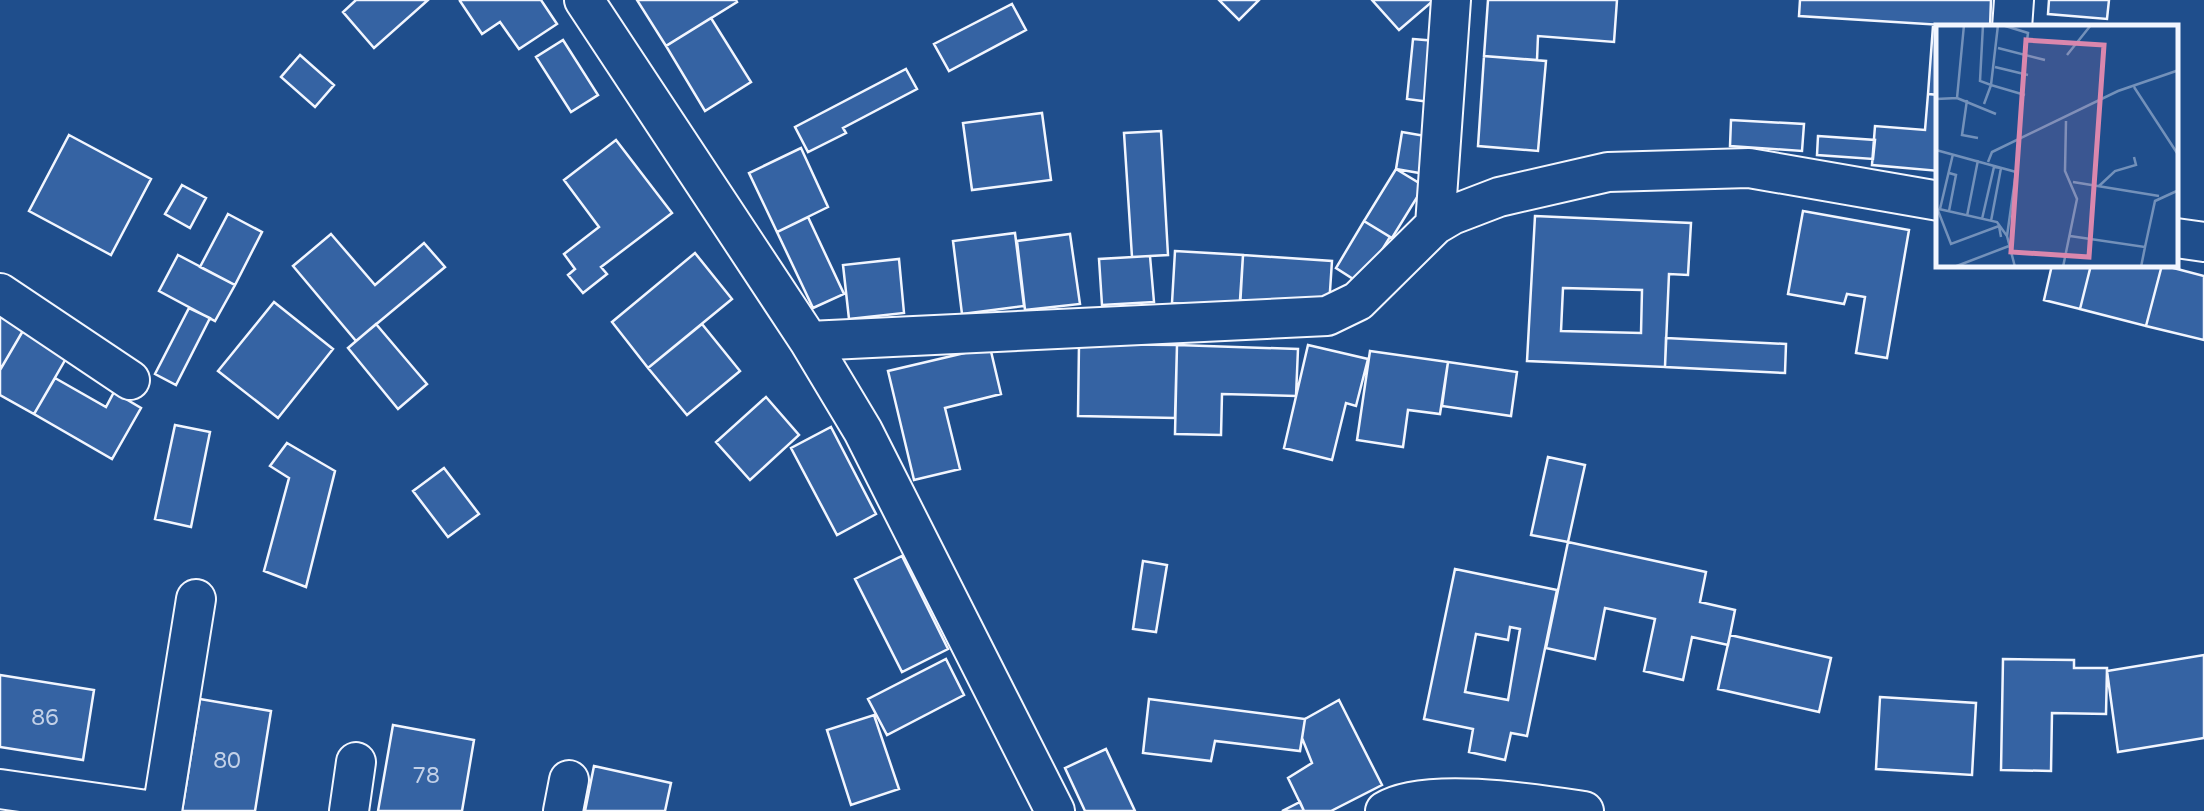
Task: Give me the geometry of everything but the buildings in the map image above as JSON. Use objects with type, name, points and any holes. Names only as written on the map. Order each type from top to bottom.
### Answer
[{"type":"street","points":[[584,0],[864,431],[1055,811]]},
{"type":"street","points":[[1435,225],[1451,0]]},
{"type":"street","points":[[2012,25],[2014,0]]},
{"type":"street","points":[[809,341],[1327,316],[1358,301],[1435,225],[1499,198],[1608,172],[1749,168],[1936,199]]},
{"type":"street","points":[[2179,238],[2204,242]]},
{"type":"street","points":[[0,293],[130,380]]},
{"type":"street","points":[[162,811],[196,599]]},
{"type":"street","points":[[349,811],[356,762]]},
{"type":"street","points":[[0,789],[154,811]]},
{"type":"street","points":[[1385,811],[1400,802],[1438,799],[1539,804],[1584,811]]}]
